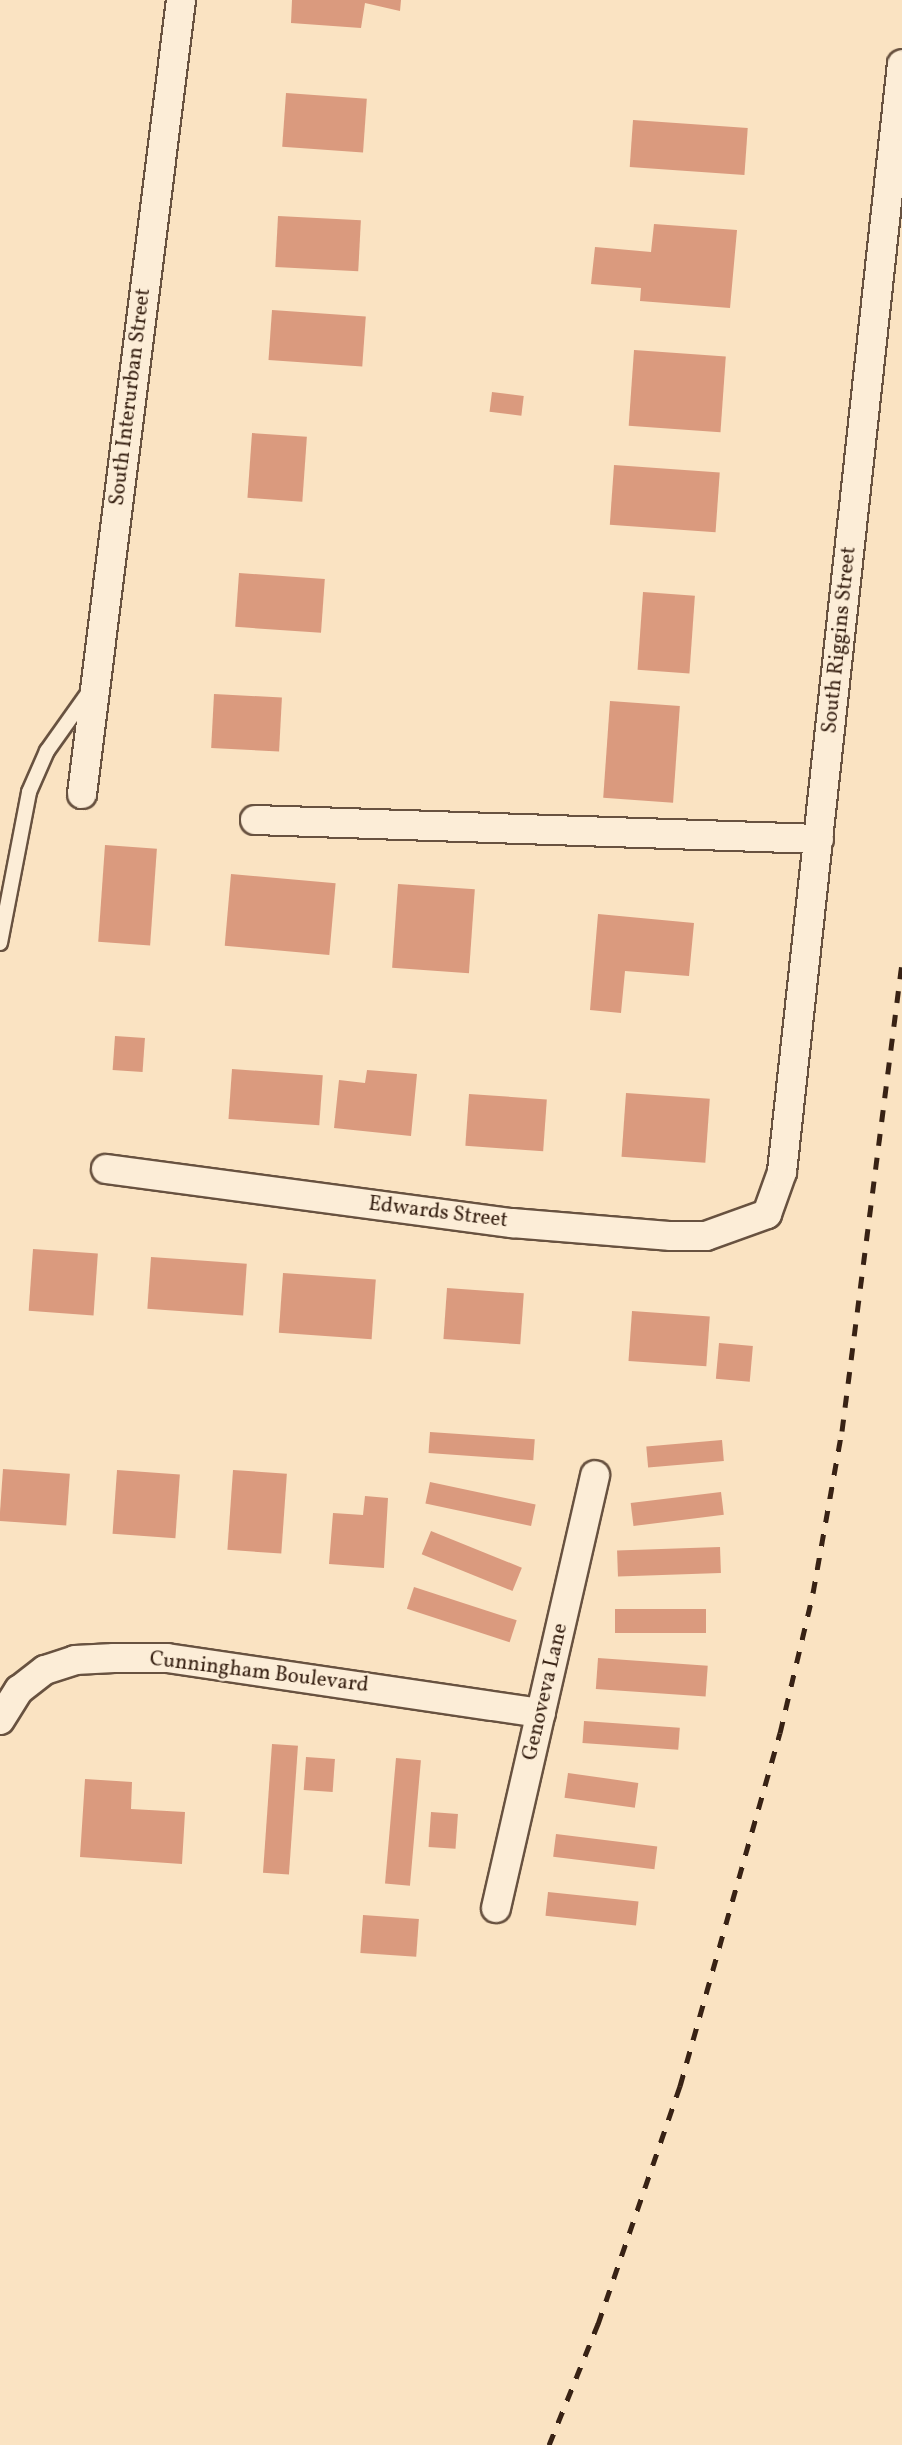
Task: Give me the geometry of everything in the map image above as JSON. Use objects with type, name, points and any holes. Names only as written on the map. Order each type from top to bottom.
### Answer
[{"type":"street","name":"South Interurban Street","points":[[82,794],[181,0]]},
{"type":"street","name":"South Riggins Street","points":[[767,1214],[782,1172],[902,64]]},
{"type":"street","points":[[255,820],[819,839]]},
{"type":"street","name":"Edwards Street","points":[[106,1169],[512,1223],[671,1236],[706,1237],[767,1214]]},
{"type":"street","name":"Genoveva Lane","points":[[496,1908],[595,1475]]},
{"type":"street","name":"Cunningham Boulevard","points":[[0,1720],[19,1690],[45,1670],[75,1660],[114,1658],[167,1658],[541,1713]]},
{"type":"lane","points":[[0,943],[29,792],[47,751],[95,683]]},
{"type":"building","points":[[292,0],[401,0],[400,11],[365,3],[361,28],[291,23]]},
{"type":"building","points":[[286,93],[367,99],[363,153],[282,147]]},
{"type":"building","points":[[633,120],[748,128],[744,175],[630,167]]},
{"type":"building","points":[[278,216],[361,220],[358,271],[275,267]]},
{"type":"building","points":[[654,224],[737,230],[730,308],[640,301],[641,288],[591,284],[595,247],[651,252]]},
{"type":"building","points":[[272,310],[366,317],[362,366],[269,360]]},
{"type":"building","points":[[634,350],[726,356],[720,432],[629,426]]},
{"type":"building","points":[[492,392],[524,396],[521,416],[490,412]]},
{"type":"building","points":[[252,433],[307,437],[302,502],[247,498]]},
{"type":"building","points":[[614,465],[720,472],[716,532],[610,525]]},
{"type":"building","points":[[239,573],[325,579],[321,633],[235,627]]},
{"type":"building","points":[[643,592],[695,596],[689,673],[638,670]]},
{"type":"building","points":[[214,694],[282,698],[279,751],[211,748]]},
{"type":"building","points":[[610,701],[680,706],[673,803],[603,798]]},
{"type":"building","points":[[105,845],[157,849],[150,945],[98,942]]},
{"type":"building","points":[[231,874],[336,883],[329,955],[225,946]]},
{"type":"building","points":[[398,884],[475,889],[469,973],[392,968]]},
{"type":"building","points":[[598,914],[694,923],[689,976],[625,971],[621,1013],[590,1010]]},
{"type":"building","points":[[115,1036],[145,1038],[143,1072],[113,1070]]},
{"type":"building","points":[[232,1069],[323,1075],[319,1125],[229,1119]]},
{"type":"building","points":[[367,1070],[417,1074],[411,1136],[334,1128],[339,1080],[365,1083]]},
{"type":"building","points":[[626,1093],[710,1099],[705,1163],[622,1157]]},
{"type":"building","points":[[469,1094],[547,1099],[543,1151],[465,1146]]},
{"type":"building","points":[[33,1249],[98,1254],[94,1315],[29,1311]]},
{"type":"building","points":[[151,1257],[247,1264],[243,1316],[147,1309]]},
{"type":"building","points":[[283,1273],[376,1279],[372,1339],[279,1333]]},
{"type":"building","points":[[447,1288],[524,1293],[520,1344],[443,1339]]},
{"type":"building","points":[[632,1311],[710,1316],[706,1366],[629,1361]]},
{"type":"building","points":[[719,1343],[753,1346],[750,1382],[716,1379]]},
{"type":"building","points":[[430,1432],[535,1439],[533,1460],[429,1453]]},
{"type":"building","points":[[722,1440],[724,1461],[648,1468],[646,1447]]},
{"type":"building","points":[[3,1469],[70,1474],[66,1526],[0,1521]]},
{"type":"building","points":[[117,1470],[180,1474],[175,1538],[113,1534]]},
{"type":"building","points":[[233,1470],[287,1474],[281,1554],[227,1550]]},
{"type":"building","points":[[430,1482],[536,1504],[531,1526],[425,1504]]},
{"type":"building","points":[[721,1492],[724,1515],[633,1526],[631,1503]]},
{"type":"building","points":[[365,1496],[388,1498],[384,1568],[329,1564],[333,1513],[363,1515]]},
{"type":"building","points":[[431,1531],[522,1568],[512,1591],[422,1554]]},
{"type":"building","points":[[720,1547],[721,1573],[618,1577],[617,1551]]},
{"type":"building","points":[[414,1587],[517,1620],[510,1642],[407,1609]]},
{"type":"building","points":[[615,1609],[706,1609],[706,1633],[615,1633]]},
{"type":"building","points":[[598,1658],[708,1666],[706,1697],[596,1689]]},
{"type":"building","points":[[584,1721],[680,1728],[678,1750],[582,1743]]},
{"type":"building","points":[[272,1744],[298,1746],[289,1874],[263,1873]]},
{"type":"building","points":[[306,1757],[335,1759],[333,1792],[304,1790]]},
{"type":"building","points":[[396,1758],[421,1760],[410,1886],[385,1884]]},
{"type":"building","points":[[568,1773],[638,1783],[635,1808],[565,1798]]},
{"type":"building","points":[[85,1779],[132,1782],[131,1809],[185,1812],[182,1864],[80,1857]]},
{"type":"building","points":[[431,1812],[458,1814],[455,1849],[429,1847]]},
{"type":"building","points":[[556,1834],[657,1846],[654,1869],[553,1857]]},
{"type":"building","points":[[548,1892],[639,1902],[636,1925],[545,1916]]},
{"type":"building","points":[[363,1915],[419,1919],[416,1957],[360,1953]]},
{"type":"railway","points":[[549,2445],[598,2324],[680,2086],[780,1733],[813,1593],[842,1431],[902,963]]}]
